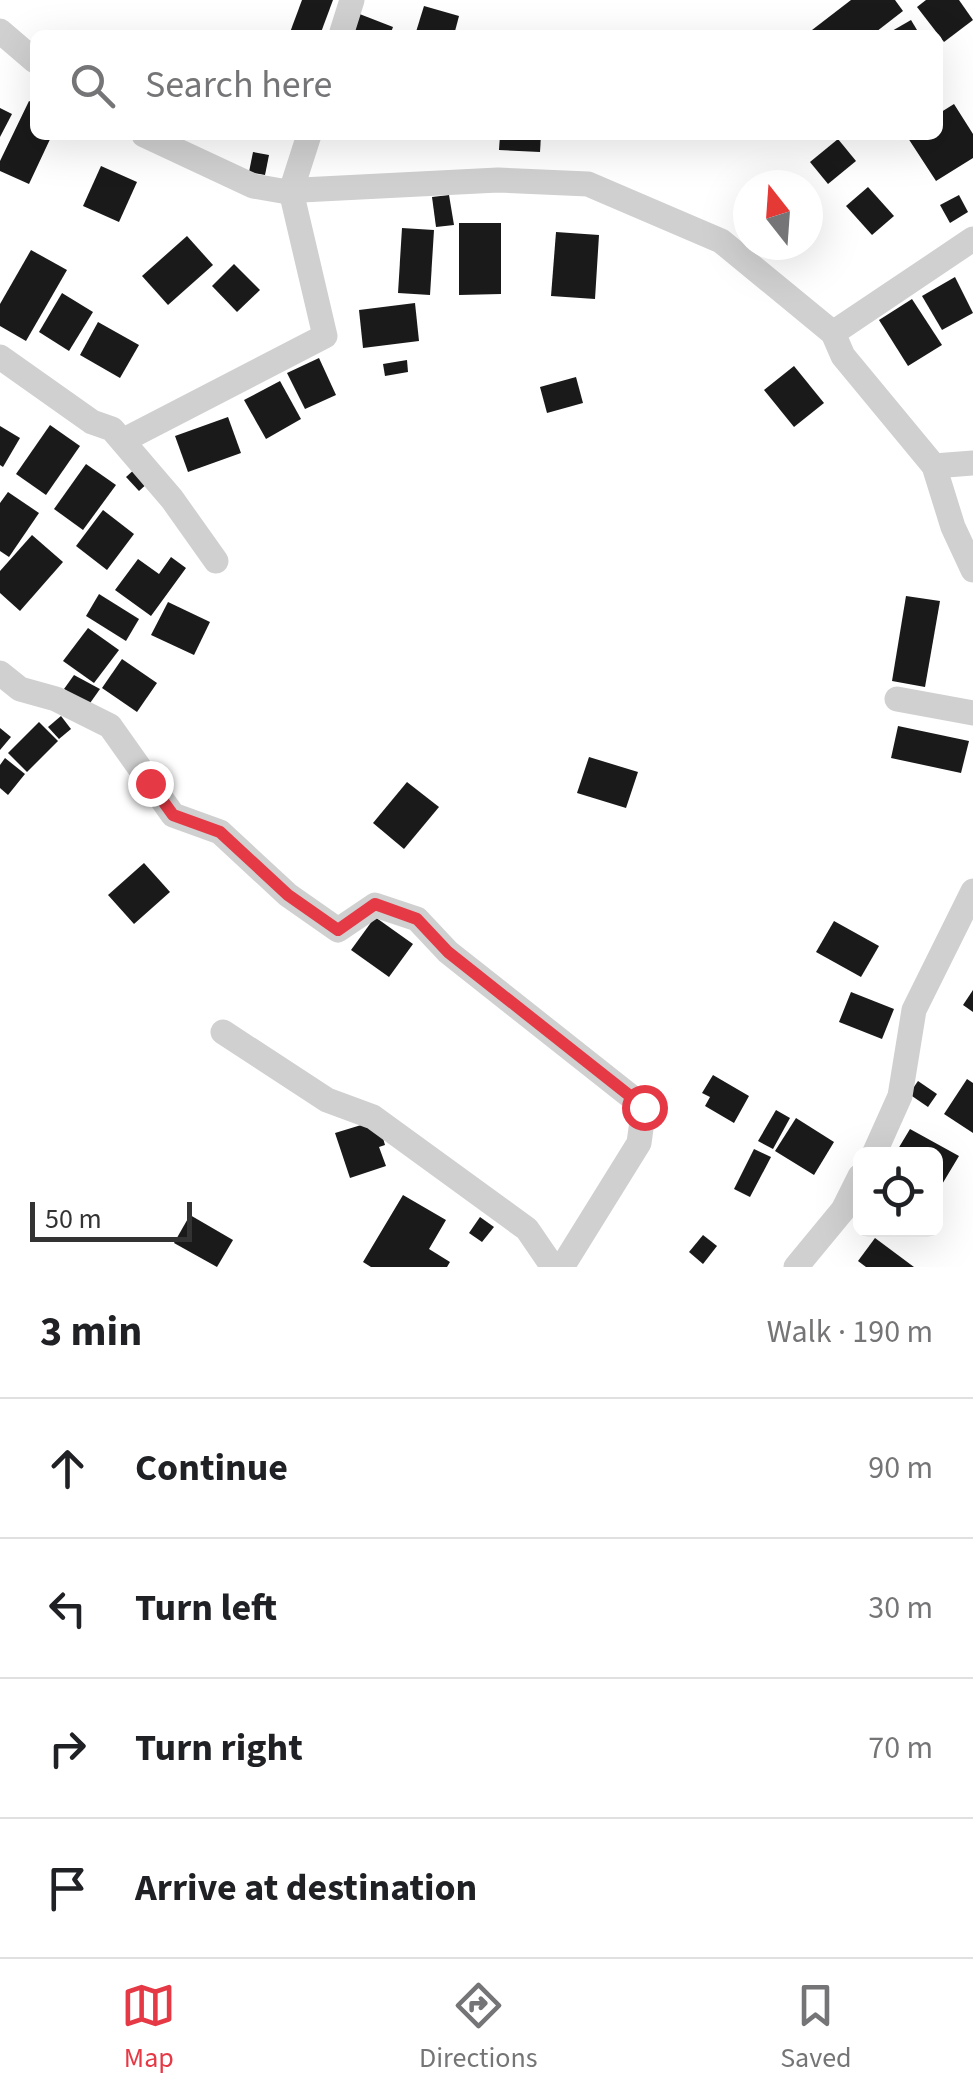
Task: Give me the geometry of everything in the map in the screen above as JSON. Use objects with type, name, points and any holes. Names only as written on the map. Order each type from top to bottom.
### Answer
[{"type":"street","points":[[343,30],[352,0]]},
{"type":"street","points":[[0,31],[30,57]]},
{"type":"street","points":[[155,140],[252,186],[291,190],[498,180],[588,184],[720,241],[833,333],[842,356],[934,466],[953,527],[973,570]]},
{"type":"street","points":[[124,440],[325,336],[291,190],[307,140]]},
{"type":"street","points":[[833,333],[973,239]]},
{"type":"street","points":[[0,357],[124,440],[216,561]]},
{"type":"street","points":[[934,466],[973,463]]},
{"type":"street","points":[[0,674],[20,689],[56,699],[110,726],[173,815],[220,832],[288,895],[338,930],[375,904],[417,919],[448,952],[644,1107],[638,1143],[562,1267]]},
{"type":"street","points":[[896,699],[973,713]]},
{"type":"street","points":[[877,1147],[900,1096],[914,1010],[973,891]]},
{"type":"street","points":[[223,1032],[327,1100],[374,1116],[527,1230],[553,1267]]},
{"type":"street","points":[[796,1267],[842,1210],[853,1189]]},
{"type":"building","points":[[302,0],[333,0],[322,30],[291,30]]},
{"type":"building","points":[[851,0],[895,0],[903,11],[878,30],[812,30]]},
{"type":"building","points":[[926,0],[959,0],[973,20],[944,42],[943,30],[935,30],[917,7]]},
{"type":"building","points":[[424,6],[459,16],[455,30],[417,30]]},
{"type":"building","points":[[357,13],[393,27],[392,30],[350,30]]},
{"type":"building","points":[[911,20],[917,30],[894,30]]},
{"type":"building","points":[[29,101],[30,140],[50,140],[29,184],[0,171],[0,161]]},
{"type":"building","points":[[954,104],[973,134],[973,158],[936,181],[909,140],[943,140],[943,111]]},
{"type":"building","points":[[0,108],[12,114],[0,137]]},
{"type":"building","points":[[500,140],[541,140],[540,152],[499,150]]},
{"type":"building","points":[[837,140],[856,161],[828,184],[823,170],[817,170],[810,162]]},
{"type":"building","points":[[253,152],[269,155],[265,175],[249,172]]},
{"type":"building","points":[[101,166],[137,182],[119,222],[83,206]]},
{"type":"building","points":[[868,187],[894,216],[872,235],[846,206]]},
{"type":"building","points":[[449,195],[454,225],[436,227],[432,197]]},
{"type":"building","points":[[959,195],[968,212],[950,223],[940,205]]},
{"type":"building","points":[[459,223],[501,223],[501,294],[459,295]]},
{"type":"building","points":[[402,228],[434,230],[430,295],[398,293]]},
{"type":"building","points":[[556,232],[599,235],[595,299],[551,296]]},
{"type":"building","points":[[187,236],[213,265],[168,305],[142,276]]},
{"type":"building","points":[[31,250],[67,270],[26,341],[0,326],[0,304]]},
{"type":"building","points":[[234,264],[260,290],[237,312],[212,286]]},
{"type":"building","points":[[955,277],[973,313],[942,330],[922,296]]},
{"type":"building","points":[[62,293],[93,312],[69,351],[39,332]]},
{"type":"building","points":[[912,299],[942,345],[908,366],[879,320]]},
{"type":"building","points":[[415,303],[419,341],[363,348],[359,310]]},
{"type":"building","points":[[98,322],[139,345],[120,378],[80,355]]},
{"type":"building","points":[[319,358],[336,395],[305,409],[287,373]]},
{"type":"building","points":[[407,360],[408,372],[385,376],[383,364]]},
{"type":"building","points":[[794,366],[824,403],[794,427],[764,390]]},
{"type":"building","points":[[576,377],[583,403],[547,413],[540,387]]},
{"type":"building","points":[[280,381],[301,419],[266,439],[244,400]]},
{"type":"building","points":[[228,417],[241,453],[188,472],[175,436]]},
{"type":"building","points":[[50,425],[80,446],[46,495],[16,474]]},
{"type":"building","points":[[0,426],[20,438],[3,467],[0,465]]},
{"type":"building","points":[[86,464],[116,485],[83,530],[54,509]]},
{"type":"building","points":[[136,468],[149,482],[139,491],[126,477]]},
{"type":"building","points":[[8,492],[39,513],[9,557],[0,551],[0,503]]},
{"type":"building","points":[[103,510],[134,534],[107,570],[76,546]]},
{"type":"building","points":[[32,535],[63,562],[20,611],[0,593],[0,571]]},
{"type":"building","points":[[171,557],[186,568],[151,616],[115,590],[138,559],[159,574]]},
{"type":"building","points":[[99,594],[139,619],[126,641],[86,616]]},
{"type":"building","points":[[906,596],[940,601],[925,687],[892,681]]},
{"type":"building","points":[[168,602],[210,622],[194,655],[151,635]]},
{"type":"building","points":[[88,628],[119,650],[94,683],[63,661]]},
{"type":"building","points":[[122,659],[157,683],[137,712],[102,688]]},
{"type":"building","points":[[74,675],[100,689],[88,706],[64,689]]},
{"type":"building","points":[[61,716],[71,729],[59,739],[48,727]]},
{"type":"building","points":[[39,722],[58,741],[27,772],[8,753]]},
{"type":"building","points":[[898,726],[969,741],[961,773],[891,758]]},
{"type":"building","points":[[0,728],[11,737],[0,750]]},
{"type":"building","points":[[589,757],[638,772],[626,808],[577,793]]},
{"type":"building","points":[[5,758],[25,774],[8,795],[0,788],[0,765]]},
{"type":"building","points":[[407,782],[439,807],[404,849],[373,823]]},
{"type":"building","points":[[144,863],[170,892],[134,924],[108,895]]},
{"type":"building","points":[[375,917],[413,944],[389,977],[351,950]]},
{"type":"building","points":[[834,921],[879,946],[861,977],[816,952]]},
{"type":"building","points":[[973,990],[973,1012],[963,1005]]},
{"type":"building","points":[[851,992],[894,1009],[882,1039],[839,1022]]},
{"type":"building","points":[[713,1075],[749,1096],[734,1123],[705,1106],[710,1097],[702,1093]]},
{"type":"building","points":[[967,1079],[973,1083],[973,1133],[944,1114]]},
{"type":"building","points":[[918,1081],[937,1094],[928,1107],[909,1094]]},
{"type":"building","points":[[776,1110],[790,1118],[773,1149],[758,1141]]},
{"type":"building","points":[[796,1118],[834,1142],[814,1175],[775,1151]]},
{"type":"building","points":[[371,1122],[380,1128],[385,1145],[379,1147],[386,1166],[350,1178],[335,1133]]},
{"type":"building","points":[[910,1129],[943,1147],[899,1147]]},
{"type":"building","points":[[943,1147],[959,1156],[943,1183]]},
{"type":"building","points":[[754,1149],[771,1157],[750,1197],[734,1189]]},
{"type":"building","points":[[403,1195],[446,1220],[429,1249],[450,1262],[447,1267],[371,1267],[363,1262]]},
{"type":"building","points":[[190,1215],[233,1240],[217,1267],[174,1243]]},
{"type":"building","points":[[480,1217],[494,1227],[482,1242],[469,1233]]},
{"type":"building","points":[[703,1235],[717,1246],[703,1264],[689,1252]]},
{"type":"building","points":[[875,1238],[914,1267],[866,1267],[858,1261]]},
{"type":"route","points":[[150,783],[173,815],[220,832],[288,895],[338,930],[375,904],[417,919],[448,952],[644,1107]]}]
